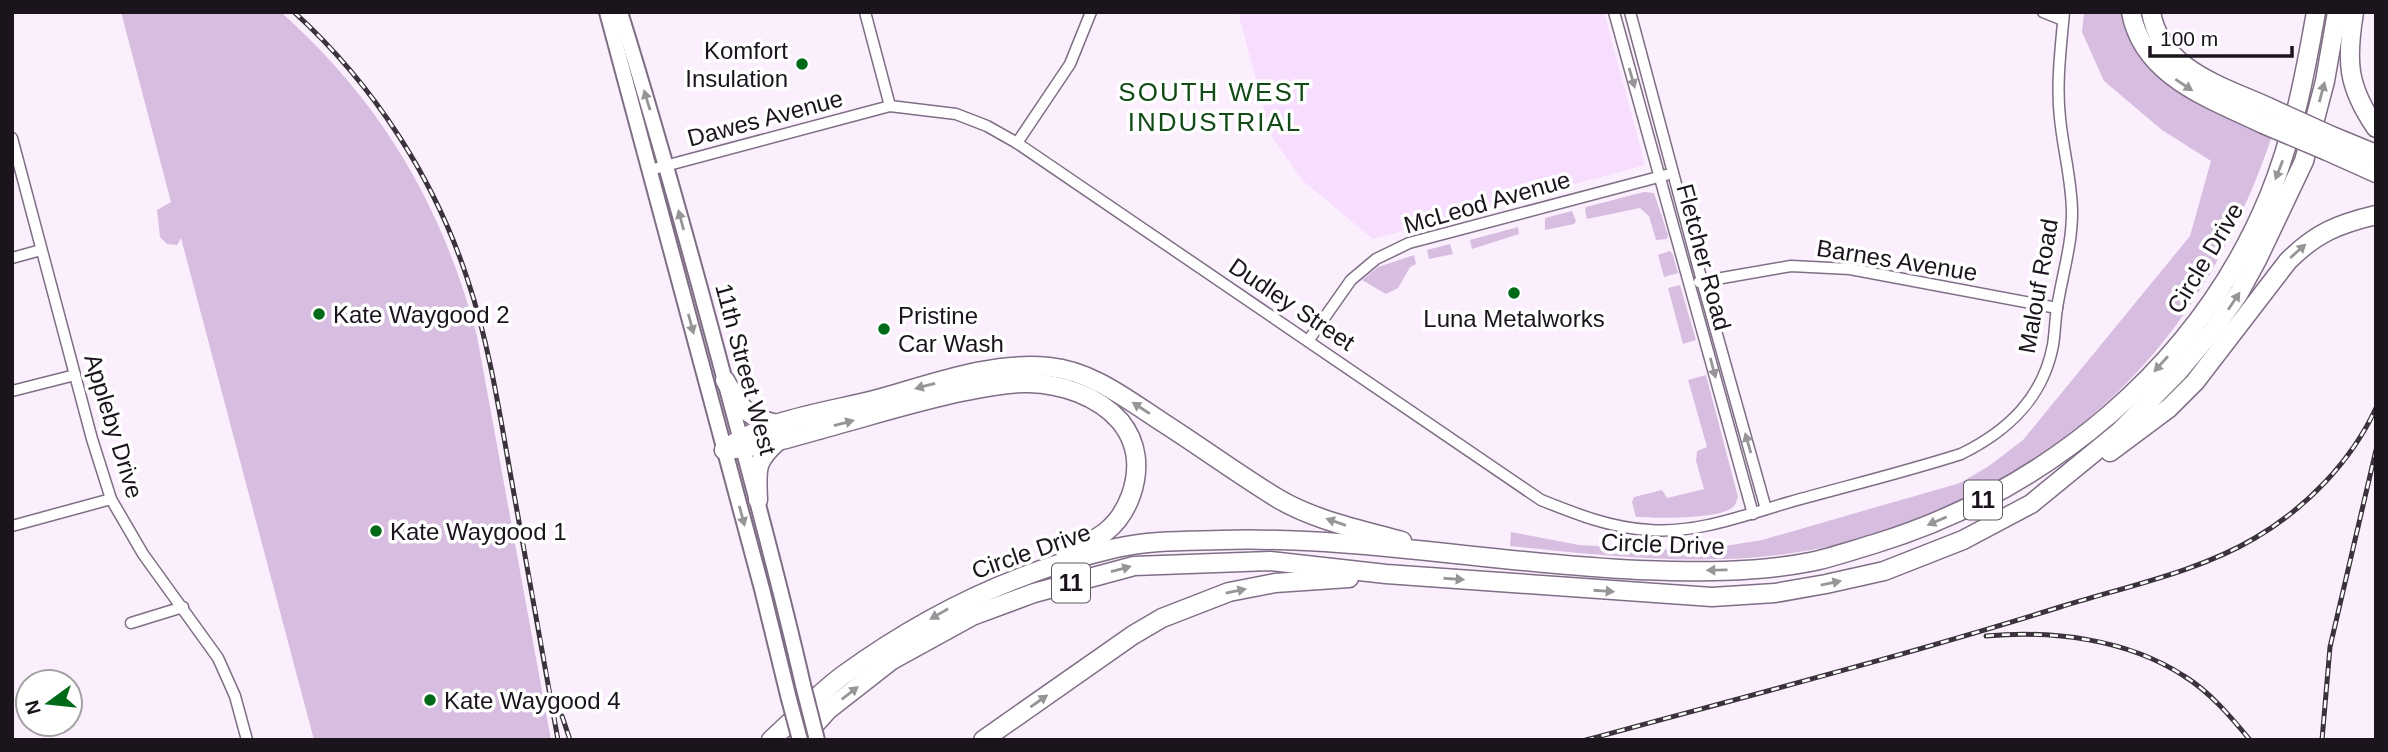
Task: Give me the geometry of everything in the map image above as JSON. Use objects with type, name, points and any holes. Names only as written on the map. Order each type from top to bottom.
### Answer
[{"type":"highway","points":[[2131,12],[2133,23],[2146,49],[2166,73],[2192,91],[2266,115]]},
{"type":"highway","points":[[2151,12],[2161,44],[2175,60],[2190,71],[2266,115],[2329,144],[2376,173]]},
{"type":"highway","points":[[2304,81],[2308,12]]},
{"type":"highway","name":"Circle Drive","points":[[771,740],[838,680],[874,654],[944,611],[1059,564],[1119,548],[1171,541],[1298,540],[1637,570],[1758,570],[1814,562],[1887,540],[1979,502],[2075,444],[2144,383],[2189,332],[2219,291],[2267,201],[2288,145],[2304,81],[2316,12]]},
{"type":"highway","name":"Circle Drive","points":[[800,740],[828,710],[892,660],[972,616],[1034,593],[1134,566],[1270,561],[1386,574],[1699,596],[1774,593],[1826,584],[1884,571],[1963,540],[2031,504],[2119,432],[2178,372],[2214,330],[2239,293],[2290,195],[2304,161],[2325,81],[2337,12]]},
{"type":"highway","points":[[2354,12],[2348,63],[2366,114],[2376,128]]},
{"type":"highway","points":[[2329,144],[2376,154]]},
{"type":"highway","points":[[2031,504],[2137,434],[2169,408],[2195,382],[2288,261],[2302,247],[2326,230],[2344,222],[2376,215]]},
{"type":"highway","points":[[724,450],[985,371],[1050,367],[1066,370],[1111,388],[1280,500],[1337,523],[1449,554]]},
{"type":"highway","points":[[725,380],[744,411],[778,433]]},
{"type":"highway","points":[[758,500],[759,462],[778,433],[949,394],[1008,384],[1047,384],[1087,396],[1117,417],[1127,429],[1133,443],[1137,475],[1125,510],[1109,530],[1087,544],[1000,586]]},
{"type":"highway","points":[[983,740],[1133,635],[1162,618],[1229,592],[1275,583],[1386,574]]},
{"type":"main road","name":"11th Street West","points":[[607,12],[800,740]]},
{"type":"main road","name":"11th Street West","points":[[620,12],[666,166],[758,500],[817,740]]},
{"type":"street","points":[[865,12],[890,106]]},
{"type":"street","points":[[1017,143],[1070,64],[1091,12]]},
{"type":"street","name":"Fletcher Road","points":[[1614,12],[1753,514]]},
{"type":"street","name":"Fletcher Road","points":[[1630,12],[1766,509]]},
{"type":"street","points":[[2043,12],[2064,16]]},
{"type":"street","name":"Malouf Road","points":[[1766,509],[1952,457],[2004,429],[2029,400],[2045,370],[2053,346],[2057,307],[2071,232],[2072,211],[2059,97],[2064,16]]},
{"type":"street","name":"Dawes Avenue","points":[[650,170],[890,106]]},
{"type":"street","name":"Dudley Street","points":[[890,106],[956,114],[987,126],[1017,143],[1541,500],[1626,528],[1651,531],[1692,528],[1766,509]]},
{"type":"street","name":"Appleby Drive","points":[[12,138],[100,468],[111,499],[143,554],[212,649],[226,675],[247,740]]},
{"type":"street","name":"McLeod Avenue","points":[[1308,341],[1352,280],[1376,259],[1409,243],[1672,173]]},
{"type":"street","points":[[12,258],[41,250]]},
{"type":"street","name":"Barnes Avenue","points":[[1689,284],[1791,266],[1850,269],[2057,307]]},
{"type":"street","points":[[12,391],[75,375]]},
{"type":"street","points":[[12,526],[111,499]]},
{"type":"street","points":[[131,624],[183,607]]},
{"type":"shaded area","points":[[121,12],[281,12],[350,83],[379,120],[404,159],[446,243],[477,336],[551,740],[314,740],[181,238],[177,245],[167,244],[160,237],[157,210],[171,202]]},
{"type":"shaded area","points":[[1238,12],[1604,12],[1645,165],[1373,239],[1303,181],[1271,136]]},
{"type":"shaded area","points":[[2084,12],[2122,12],[2131,38],[2160,77],[2201,104],[2272,136],[2253,187],[2230,236],[2190,306],[2134,375],[2089,418],[2039,456],[1985,488],[1928,515],[1869,536],[1809,550],[1748,558],[1688,559],[1629,557],[1510,546],[1511,532],[1579,545],[1694,551],[1762,540],[1960,483],[1989,466],[2023,440],[2190,236],[2211,161],[2162,130],[2104,81],[2082,32]]},
{"type":"shaded area","points":[[1644,192],[1654,193],[1667,239],[1656,240],[1649,216],[1640,208],[1587,219],[1586,207]]},
{"type":"shaded area","points":[[1572,211],[1576,221],[1574,224],[1545,230],[1545,218]]},
{"type":"shaded area","points":[[1518,227],[1519,234],[1472,249],[1470,240]]},
{"type":"shaded area","points":[[1450,244],[1453,254],[1429,259],[1427,250]]},
{"type":"shaded area","points":[[1670,251],[1678,273],[1664,277],[1658,255]]},
{"type":"shaded area","points":[[1414,255],[1416,264],[1410,267],[1398,288],[1386,294],[1362,280],[1378,267]]},
{"type":"shaded area","points":[[1680,285],[1696,340],[1683,344],[1668,288]]},
{"type":"shaded area","points":[[1706,375],[1738,497],[1736,503],[1725,511],[1701,516],[1636,517],[1632,502],[1634,497],[1662,490],[1667,498],[1704,489],[1696,461],[1697,451],[1707,447],[1688,380]]},
{"type":"railway","points":[[294,12],[350,70],[399,136],[438,206],[468,281],[500,414],[558,740]]},
{"type":"railway","points":[[1586,740],[1823,676],[2160,578],[2233,550],[2274,526],[2309,498],[2354,447],[2376,408]]},
{"type":"railway","points":[[2322,740],[2330,647],[2376,450]]},
{"type":"railway","points":[[1986,636],[2063,636],[2138,653],[2162,663],[2194,682],[2220,705],[2250,740]]},
{"type":"railway","points":[[562,716],[570,740]]},
{"type":"place","name":"Komfort Insulation","points":[[802,64]]},
{"type":"place","name":"Luna Metalworks","points":[[1514,293]]},
{"type":"place","name":"Kate Waygood 2","points":[[319,314]]},
{"type":"place","name":"Pristine Car Wash","points":[[884,329]]},
{"type":"place","name":"Kate Waygood 1","points":[[376,531]]},
{"type":"place","name":"Kate Waygood 4","points":[[430,700]]},
{"type":"district","name":"SOUTH WEST INDUSTRIAL","points":[[1215,107]]}]
